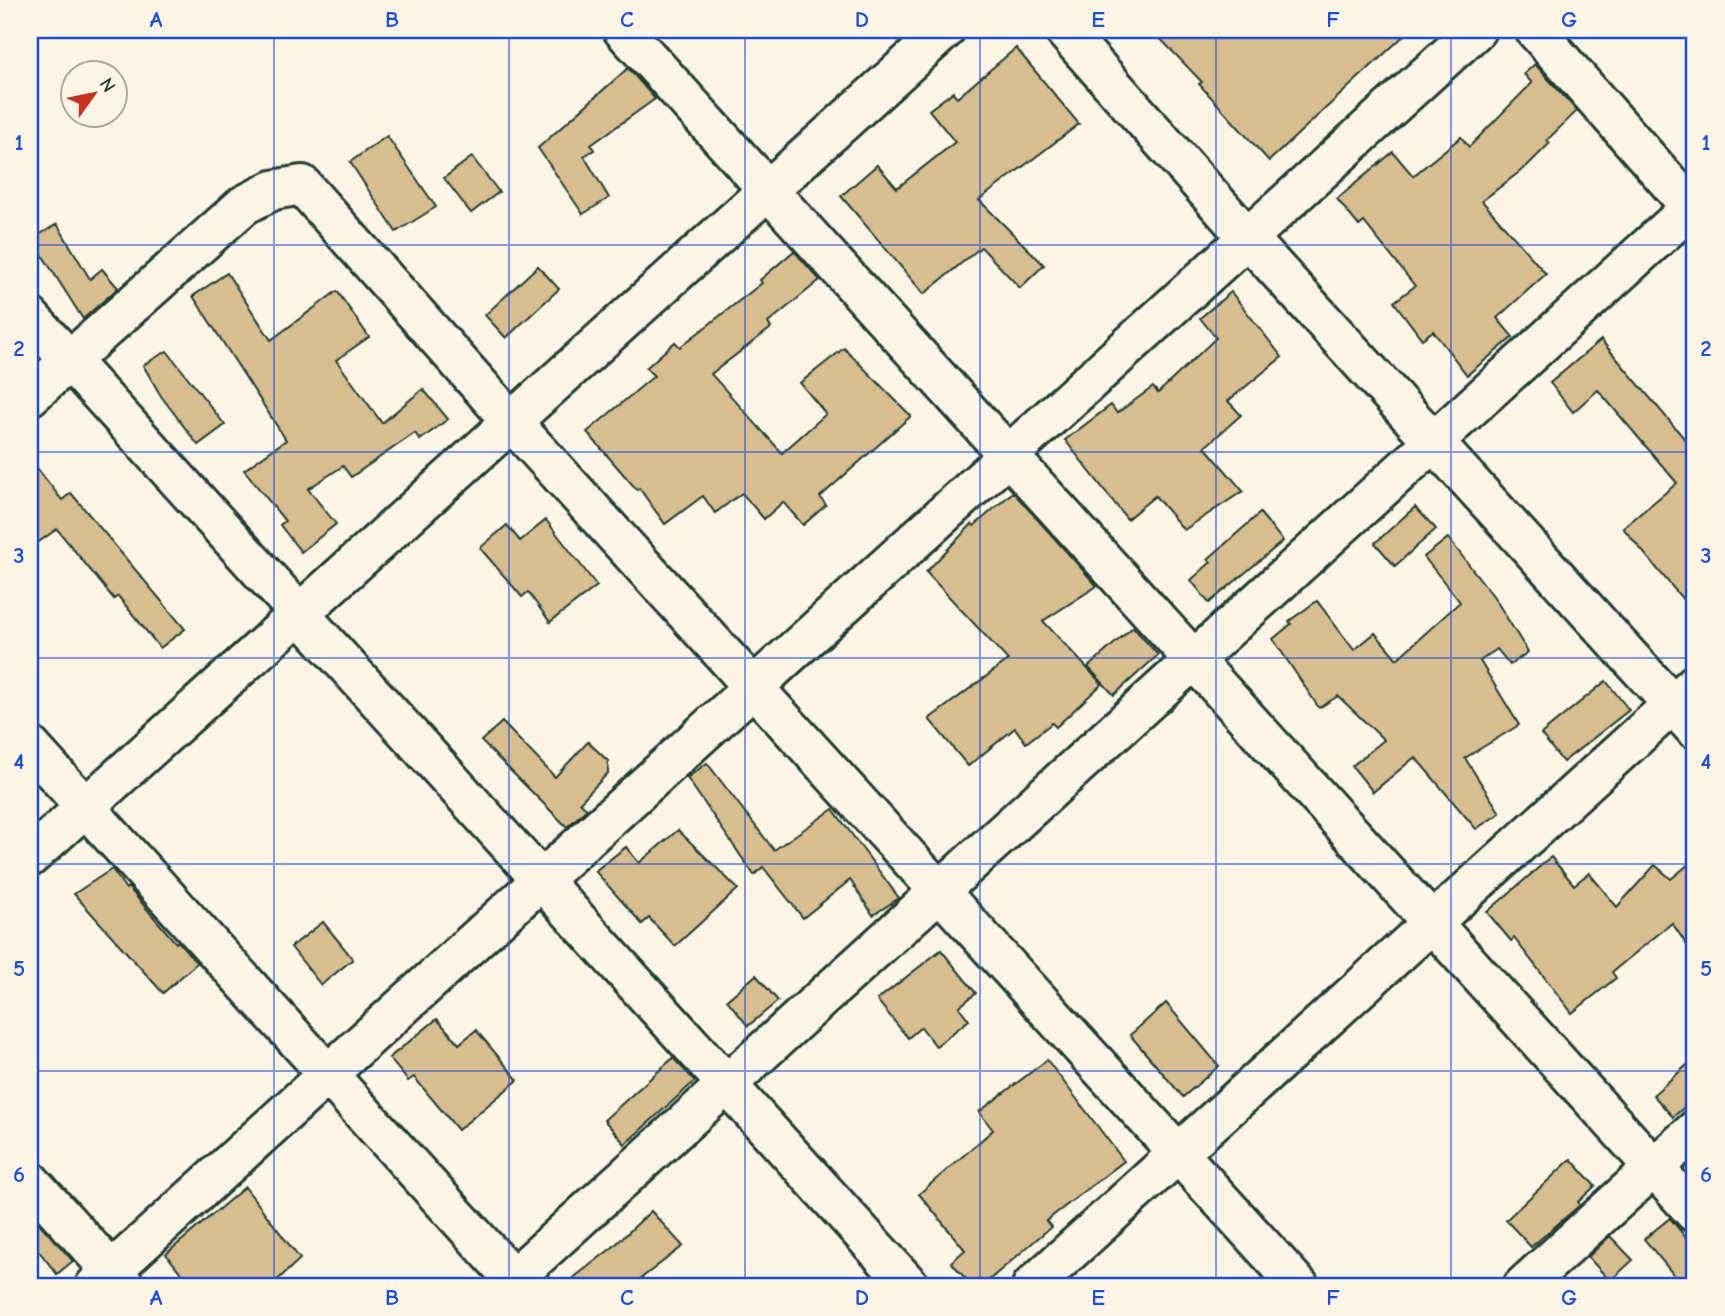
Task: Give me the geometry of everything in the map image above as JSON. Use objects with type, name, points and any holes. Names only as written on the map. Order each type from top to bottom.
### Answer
[{"type":"street","points":[[623,30],[1695,1213]]},
{"type":"street","points":[[30,858],[767,188],[945,30]]},
{"type":"street","points":[[1032,1286],[1432,923],[1688,706],[1434,441],[1248,238],[1064,30]]},
{"type":"street","points":[[30,1181],[111,1281],[328,1075],[1476,30]]},
{"type":"street","points":[[30,746],[513,1284],[939,891],[1694,208],[1535,30]]},
{"type":"street","points":[[30,396],[244,205],[273,190],[302,185],[511,421],[1299,1286]]},
{"type":"street","points":[[30,317],[910,1286]]},
{"type":"street","points":[[1523,1286],[1695,1130]]},
{"type":"building","points":[[1152,30],[1410,30],[1269,161],[1199,84],[1202,82]]},
{"type":"building","points":[[1016,48],[1079,124],[979,200],[1044,265],[1020,288],[981,247],[924,294],[841,196],[877,165],[897,188],[955,142],[929,110],[953,92],[957,98]]},
{"type":"building","points":[[1535,64],[1577,111],[1547,140],[1550,143],[1527,166],[1482,201],[1546,274],[1497,318],[1513,337],[1467,375],[1433,331],[1422,339],[1394,302],[1415,286],[1364,222],[1359,226],[1337,199],[1393,152],[1413,176],[1461,137],[1469,147],[1532,83],[1524,74]]},
{"type":"building","points":[[628,68],[655,99],[591,145],[594,150],[584,156],[609,198],[583,214],[538,148]]},
{"type":"building","points":[[387,136],[436,207],[396,232],[350,162]]},
{"type":"building","points":[[472,157],[499,192],[471,213],[444,178]]},
{"type":"building","points":[[57,224],[90,279],[102,269],[118,288],[83,319],[32,239]]},
{"type":"building","points":[[794,251],[820,280],[768,323],[771,328],[711,374],[782,453],[826,414],[800,383],[844,348],[911,416],[820,497],[826,505],[803,525],[783,502],[764,519],[742,493],[715,513],[703,496],[665,524],[639,488],[637,490],[587,432],[654,376],[646,368],[675,342],[680,347],[762,283],[760,280]]},
{"type":"building","points":[[538,266],[559,289],[506,338],[485,315]]},
{"type":"building","points":[[227,273],[271,340],[337,291],[369,337],[336,360],[382,423],[423,389],[448,419],[420,440],[415,433],[351,477],[343,466],[308,489],[336,524],[301,552],[280,525],[285,521],[244,470],[286,440],[193,296]]},
{"type":"building","points":[[1231,292],[1282,357],[1228,401],[1241,415],[1205,447],[1243,491],[1184,530],[1155,496],[1127,519],[1065,440],[1111,405],[1117,413],[1153,387],[1158,393],[1216,338],[1200,318]]},
{"type":"building","points":[[1601,340],[1695,451],[1695,614],[1623,528],[1677,483],[1598,390],[1573,412],[1550,383]]},
{"type":"building","points":[[167,351],[225,425],[198,445],[161,396],[143,365]]},
{"type":"building","points":[[30,459],[62,500],[71,493],[185,629],[160,648],[118,596],[114,599],[57,529],[30,548]]},
{"type":"building","points":[[1013,492],[1097,586],[1043,621],[1102,684],[1056,727],[1052,723],[1026,743],[1015,728],[968,766],[929,719],[1008,660],[926,572],[972,524],[974,526]]},
{"type":"building","points":[[1415,507],[1436,529],[1395,566],[1375,543]]},
{"type":"building","points":[[1260,513],[1283,541],[1209,603],[1191,580],[1211,562],[1208,559]]},
{"type":"building","points":[[546,520],[597,586],[550,622],[528,592],[522,597],[480,548],[507,525],[520,541]]},
{"type":"building","points":[[1448,538],[1494,597],[1528,652],[1510,665],[1497,649],[1480,661],[1519,725],[1465,758],[1500,813],[1476,829],[1415,757],[1373,792],[1352,766],[1384,740],[1338,696],[1319,708],[1273,639],[1291,624],[1289,621],[1317,601],[1354,650],[1375,633],[1397,659],[1460,602],[1424,557]]},
{"type":"building","points":[[1133,627],[1158,655],[1114,695],[1088,667]]},
{"type":"building","points":[[1606,681],[1629,710],[1563,762],[1541,734]]},
{"type":"building","points":[[502,722],[555,777],[588,742],[608,761],[608,773],[580,802],[587,809],[567,827],[481,741]]},
{"type":"building","points":[[707,763],[774,850],[833,809],[899,898],[873,915],[850,880],[803,918],[763,867],[754,875],[687,778]]},
{"type":"building","points":[[678,830],[738,889],[675,946],[649,918],[642,924],[595,871],[626,847],[639,863]]},
{"type":"building","points":[[1551,857],[1574,885],[1589,873],[1617,907],[1655,865],[1671,879],[1695,859],[1695,957],[1672,923],[1612,972],[1616,978],[1572,1013],[1514,938],[1511,941],[1487,912]]},
{"type":"building","points":[[112,869],[126,889],[128,887],[176,943],[178,941],[197,963],[163,993],[74,894]]},
{"type":"building","points":[[323,922],[353,959],[321,985],[291,947]]},
{"type":"building","points":[[941,950],[976,993],[959,1007],[969,1020],[936,1046],[921,1027],[908,1038],[877,1000]]},
{"type":"building","points":[[756,975],[778,1001],[748,1026],[727,1000]]},
{"type":"building","points":[[1166,1003],[1219,1066],[1183,1097],[1130,1035]]},
{"type":"building","points":[[437,1019],[459,1044],[476,1030],[518,1080],[458,1130],[414,1077],[408,1081],[389,1058]]},
{"type":"building","points":[[673,1058],[695,1081],[625,1144],[604,1120]]},
{"type":"building","points":[[1695,1058],[1695,1098],[1673,1117],[1653,1095]]},
{"type":"building","points":[[1047,1060],[1124,1161],[1046,1221],[1051,1227],[982,1286],[972,1286],[951,1262],[965,1250],[919,1194],[993,1130],[979,1112]]},
{"type":"building","points":[[1571,1159],[1595,1186],[1578,1202],[1580,1205],[1531,1247],[1506,1220]]},
{"type":"building","points":[[245,1187],[300,1259],[271,1286],[191,1286],[166,1254]]},
{"type":"building","points":[[651,1211],[683,1246],[631,1286],[563,1286],[613,1247]]},
{"type":"building","points":[[30,1213],[73,1261],[57,1274],[30,1240]]},
{"type":"building","points":[[1670,1218],[1695,1249],[1695,1286],[1683,1286],[1644,1239]]},
{"type":"building","points":[[1610,1236],[1633,1260],[1610,1281],[1588,1257]]}]
